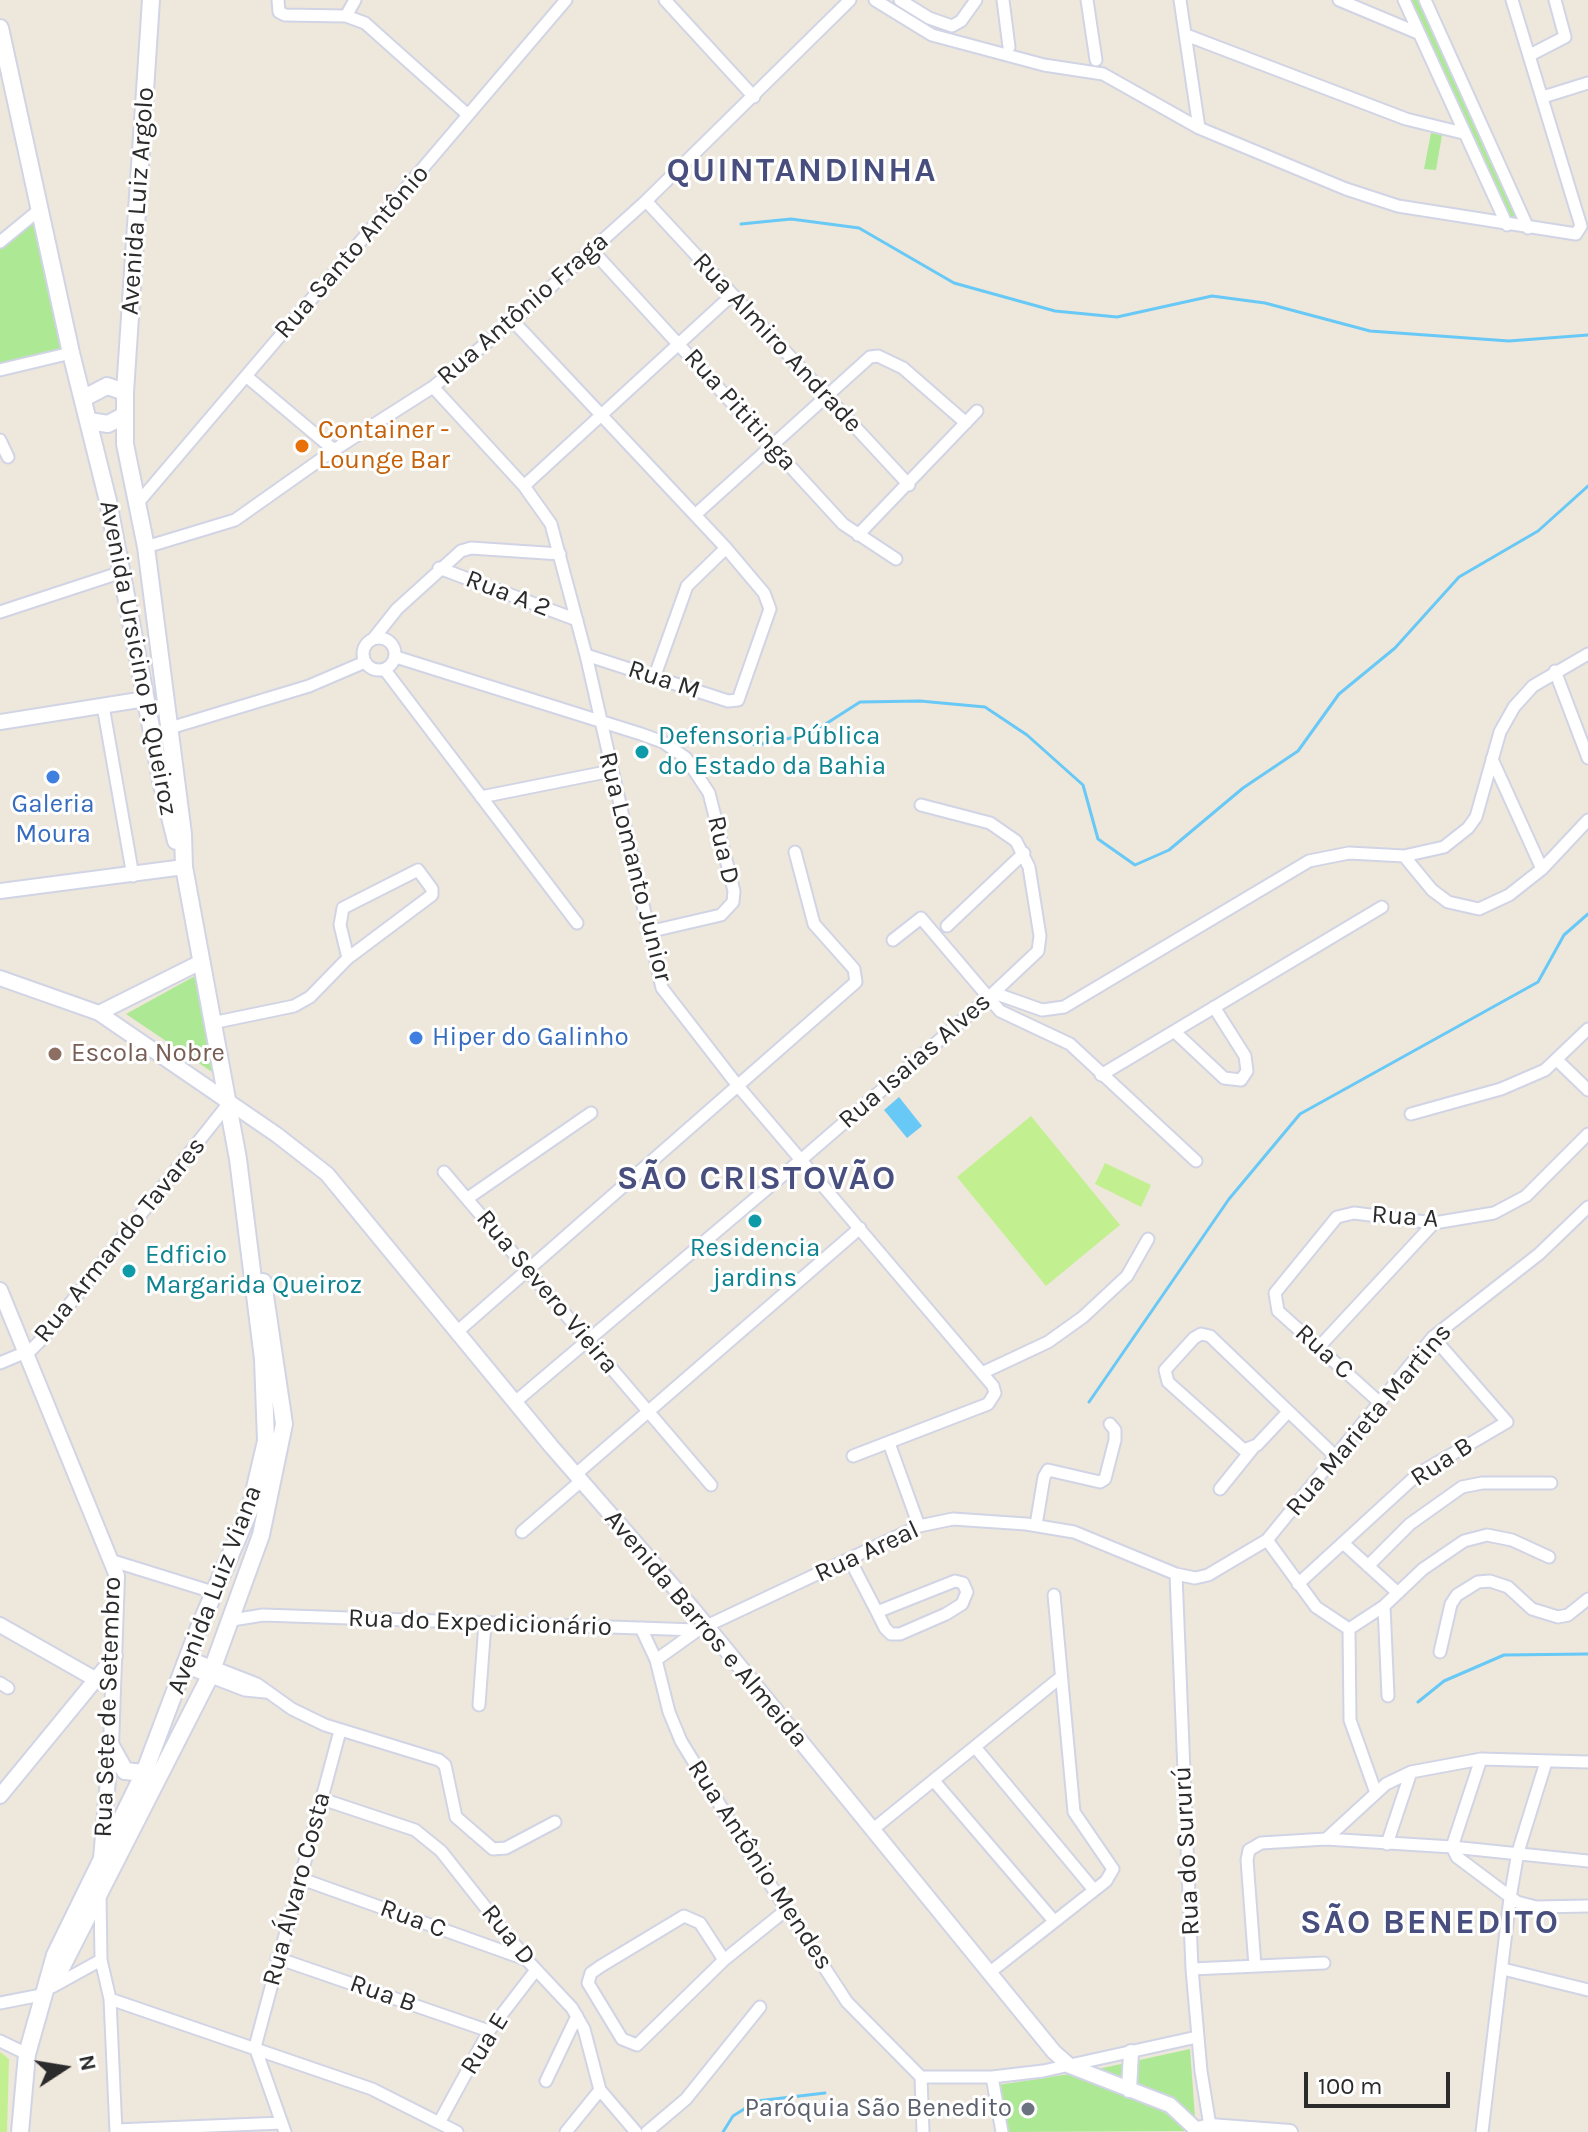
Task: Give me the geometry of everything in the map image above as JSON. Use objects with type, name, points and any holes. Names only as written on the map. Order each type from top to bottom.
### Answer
[{"type":"main road","name":"Avenida Luiz Argolo","points":[[125,403],[151,0]]},
{"type":"main road","name":"Avenida Ursicino P. Queiroz","points":[[0,28],[122,572],[173,836],[181,849]]},
{"type":"main road","points":[[84,398],[107,386],[125,403],[108,424],[89,421]]},
{"type":"main road","name":"Avenida Ursicino P. Queiroz","points":[[125,403],[125,444],[146,547],[183,839],[181,849]]},
{"type":"main road","points":[[95,450],[108,442],[125,444]]},
{"type":"main road","name":"Avenida Luiz Viana","points":[[46,1991],[211,1673],[239,1602],[270,1500],[276,1423],[272,1331],[181,849]]},
{"type":"main road","name":"Avenida Luiz Viana","points":[[46,1991],[60,1942],[144,1773],[250,1509],[276,1423]]},
{"type":"main road","points":[[111,1746],[125,1771],[144,1773]]},
{"type":"main road","points":[[20,2132],[27,2054],[46,1991]]},
{"type":"main road","points":[[29,2132],[46,1991]]},
{"type":"street","points":[[278,0],[279,12],[285,15],[346,16],[365,23],[468,115]]},
{"type":"street","points":[[346,16],[355,0]]},
{"type":"street","name":"Rua Santo Antônio","points":[[137,504],[566,0]]},
{"type":"street","points":[[665,0],[754,97]]},
{"type":"street","name":"Rua Antônio Fraga","points":[[146,547],[235,520],[334,450],[433,387],[513,321],[646,201],[850,0]]},
{"type":"street","points":[[875,0],[932,35],[1044,65],[1103,74],[1199,128],[1346,189],[1398,206],[1572,234],[1581,230],[1512,0]]},
{"type":"street","points":[[900,0],[929,18],[952,26],[961,21],[976,0]]},
{"type":"street","points":[[1003,0],[1009,47]]},
{"type":"street","points":[[1087,0],[1096,60]]},
{"type":"street","points":[[1180,0],[1199,128]]},
{"type":"street","points":[[1339,0],[1418,33]]},
{"type":"street","points":[[1404,0],[1507,225]]},
{"type":"street","points":[[1425,0],[1528,228]]},
{"type":"street","points":[[1530,55],[1565,37],[1555,0]]},
{"type":"street","points":[[1186,35],[1406,119],[1463,133]]},
{"type":"street","points":[[1543,97],[1588,83]]},
{"type":"street","name":"Rua Almiro Andrade","points":[[646,201],[909,485]]},
{"type":"street","points":[[1,238],[39,210]]},
{"type":"street","name":"Rua Pititinga","points":[[592,250],[843,524],[896,559]]},
{"type":"street","points":[[524,486],[732,295]]},
{"type":"street","points":[[513,321],[726,548],[687,586],[654,678]]},
{"type":"street","points":[[0,370],[71,353]]},
{"type":"street","points":[[695,515],[863,361],[878,356],[903,368],[966,423]]},
{"type":"street","points":[[246,376],[334,450]]},
{"type":"street","name":"Rua Lomanto Junior","points":[[433,387],[524,486],[551,524],[586,655],[662,988],[738,1086],[993,1386],[995,1393],[988,1404],[889,1443]]},
{"type":"street","points":[[858,535],[977,411]]},
{"type":"street","points":[[0,440],[8,457]]},
{"type":"street","points":[[374,638],[390,641],[396,657],[385,670],[374,670],[365,662],[365,646],[397,609],[452,556],[471,548],[560,554]]},
{"type":"street","name":"Rua M","points":[[586,655],[728,701],[741,697],[770,609],[764,593],[726,548]]},
{"type":"street","name":"Rua A 2","points":[[439,568],[577,620]]},
{"type":"street","points":[[0,612],[122,572]]},
{"type":"street","points":[[991,996],[1042,1010],[1064,1007],[1309,861],[1349,853],[1404,856],[1444,847],[1468,828],[1476,817],[1500,732],[1514,707],[1533,686],[1588,654]]},
{"type":"street","name":"Rua D","points":[[396,657],[663,742],[698,771],[709,793],[734,891],[728,910],[721,915],[648,932]]},
{"type":"street","points":[[170,728],[309,686],[365,662]]},
{"type":"street","points":[[385,670],[577,923]]},
{"type":"street","points":[[1555,671],[1588,758]]},
{"type":"street","points":[[0,722],[145,699]]},
{"type":"street","points":[[103,706],[133,876]]},
{"type":"street","points":[[1492,759],[1542,869]]},
{"type":"street","points":[[481,797],[611,771]]},
{"type":"street","points":[[921,805],[990,823],[1006,832],[1024,853],[947,926]]},
{"type":"street","points":[[1404,856],[1432,890],[1448,902],[1465,908],[1493,905],[1542,869],[1588,820]]},
{"type":"street","points":[[458,1331],[856,982],[854,969],[814,924],[795,852]]},
{"type":"street","name":"Rua Isaias Alves","points":[[515,1402],[991,996],[1040,945],[1024,853]]},
{"type":"street","points":[[0,891],[184,867]]},
{"type":"street","points":[[212,1023],[303,1002],[348,958],[432,895],[432,889],[418,870],[343,908],[340,925],[348,958]]},
{"type":"street","points":[[1101,1075],[1382,907]]},
{"type":"street","points":[[893,940],[921,918],[1012,1019],[1070,1044],[1196,1161]]},
{"type":"street","points":[[99,1013],[201,962]]},
{"type":"street","name":"Avenida Barros e Almeida","points":[[0,978],[99,1013],[327,1174],[989,1973],[1070,2066],[1170,2105],[1202,2129]]},
{"type":"street","points":[[1175,1032],[1224,1078],[1241,1080],[1247,1071],[1245,1056],[1214,1007]]},
{"type":"street","points":[[1411,1114],[1501,1089],[1558,1061],[1588,1029]]},
{"type":"street","points":[[1558,1061],[1588,1090]]},
{"type":"street","name":"Rua Armando Tavares","points":[[0,1363],[25,1353],[42,1339],[229,1103]]},
{"type":"street","points":[[468,1198],[591,1113]]},
{"type":"street","name":"Rua A","points":[[1273,1300],[1337,1217],[1354,1213],[1434,1223],[1494,1213],[1526,1196],[1588,1134]]},
{"type":"street","name":"Rua Severo Vieira","points":[[444,1172],[711,1485]]},
{"type":"street","name":"Rua Marieta Martins","points":[[1176,1574],[1203,1577],[1267,1540],[1433,1337],[1539,1254],[1588,1207]]},
{"type":"street","points":[[1319,1347],[1434,1223]]},
{"type":"street","points":[[522,1532],[649,1413],[860,1228]]},
{"type":"street","points":[[984,1372],[1048,1342],[1083,1317],[1127,1276],[1148,1239]]},
{"type":"street","name":"Rua Sete de Setembro","points":[[0,1290],[113,1561],[118,1592],[111,1746],[101,1859]]},
{"type":"street","name":"Rua C","points":[[1273,1300],[1278,1311],[1379,1402]]},
{"type":"street","points":[[1253,1448],[1239,1447],[1165,1378],[1165,1370],[1201,1334],[1210,1336],[1335,1456]]},
{"type":"street","name":"Rua B","points":[[1298,1584],[1418,1474],[1507,1422],[1433,1337]]},
{"type":"street","points":[[1220,1489],[1253,1448],[1288,1412]]},
{"type":"street","points":[[1036,1525],[1044,1477],[1048,1470],[1100,1482],[1105,1479],[1115,1440],[1115,1430],[1110,1424]]},
{"type":"street","points":[[853,1456],[889,1443],[919,1526]]},
{"type":"street","points":[[1368,1566],[1410,1524],[1462,1487],[1482,1483],[1551,1483]]},
{"type":"street","name":"Rua Areal","points":[[702,1628],[919,1526],[963,1518],[1036,1525],[1085,1536],[1176,1574]]},
{"type":"street","points":[[1349,1629],[1384,1606],[1444,1553],[1479,1536],[1497,1535],[1549,1557]]},
{"type":"street","points":[[1267,1540],[1321,1611],[1349,1629]]},
{"type":"street","points":[[1343,1543],[1398,1593]]},
{"type":"street","points":[[850,1560],[877,1612],[888,1632],[900,1634],[956,1608],[966,1600],[967,1592],[963,1583],[955,1581],[877,1612]]},
{"type":"street","points":[[113,1561],[216,1593]]},
{"type":"street","name":"Rua do Sururú","points":[[1176,1574],[1192,1969],[1202,2129]]},
{"type":"street","points":[[1440,1652],[1451,1604],[1457,1595],[1478,1582],[1490,1581],[1508,1587],[1532,1609],[1558,1617],[1568,1615],[1588,1599]]},
{"type":"street","points":[[989,1973],[1110,1877],[1113,1869],[1074,1812],[1054,1595]]},
{"type":"street","name":"Rua do Expedicionário","points":[[239,1602],[263,1615]]},
{"type":"street","points":[[1384,1606],[1388,1696]]},
{"type":"street","name":"Rua do Expedicionário","points":[[232,1620],[263,1615],[702,1628]]},
{"type":"street","points":[[479,1705],[485,1623]]},
{"type":"street","points":[[0,1625],[113,1688]]},
{"type":"street","name":"Rua Antônio Mendes","points":[[641,1628],[656,1660],[669,1712],[681,1741],[786,1910],[847,2002],[921,2077]]},
{"type":"street","points":[[656,1660],[702,1628]]},
{"type":"street","points":[[1349,1629],[1350,1720],[1376,1793]]},
{"type":"street","points":[[0,1796],[115,1656]]},
{"type":"street","points":[[187,1662],[250,1691],[266,1692],[340,1731],[439,1760],[445,1765],[456,1817],[486,1846],[506,1848],[555,1822]]},
{"type":"street","points":[[872,1830],[1061,1677]]},
{"type":"street","name":"Rua Álvaro Costa","points":[[255,2047],[340,1731]]},
{"type":"street","points":[[975,1747],[1094,1890]]},
{"type":"street","points":[[1326,1839],[1376,1793],[1411,1772],[1481,1759],[1587,1765]]},
{"type":"street","points":[[1452,1847],[1481,1759]]},
{"type":"street","points":[[1482,2132],[1510,1898],[1518,1852],[1546,1762]]},
{"type":"street","points":[[1387,1844],[1411,1772]]},
{"type":"street","points":[[934,1781],[1054,1921]]},
{"type":"street","name":"Rua D","points":[[322,1799],[425,1836],[441,1851],[527,1960],[577,2016],[600,2090],[636,2132]]},
{"type":"street","points":[[1255,1966],[1249,1850],[1261,1843],[1326,1839],[1518,1852],[1588,1861]]},
{"type":"street","points":[[1452,1847],[1461,1861],[1510,1898],[1536,1907],[1588,1906]]},
{"type":"street","name":"Rua C","points":[[299,1878],[527,1960]]},
{"type":"street","points":[[100,1887],[101,1960],[110,1999],[116,2131],[283,2128],[255,2047]]},
{"type":"street","points":[[724,1960],[700,1923],[684,1916],[601,1966],[591,1973],[588,1983],[622,2039],[637,2045],[724,1960],[786,1910]]},
{"type":"street","name":"Rua B","points":[[277,1958],[489,2031]]},
{"type":"street","points":[[0,2003],[46,1991],[101,1960]]},
{"type":"street","points":[[1192,1969],[1324,1963]]},
{"type":"street","points":[[1503,1969],[1588,1990]]},
{"type":"street","name":"Rua E","points":[[440,2121],[489,2031],[536,1970]]},
{"type":"street","points":[[110,1999],[372,2089],[457,2132]]},
{"type":"street","points":[[647,2132],[686,2099],[760,2007]]},
{"type":"street","points":[[546,2081],[577,2016]]},
{"type":"street","points":[[923,2132],[921,2077],[992,2077],[1070,2066],[1197,2037]]},
{"type":"street","points":[[0,2041],[27,2054]]},
{"type":"street","points":[[1129,2090],[1131,2052]]},
{"type":"street","points":[[992,2077],[1002,2132]]},
{"type":"street","points":[[566,2132],[600,2090]]},
{"type":"street","points":[[1181,2132],[1202,2129],[1290,2132]]},
{"type":"green space","points":[[1407,0],[1424,0],[1525,226],[1508,223]]},
{"type":"green space","points":[[1431,133],[1442,135],[1436,170],[1424,169]]},
{"type":"green space","points":[[39,210],[71,353],[0,370],[0,244]]},
{"type":"green space","points":[[195,976],[215,1074],[126,1014]]},
{"type":"green space","points":[[1031,1116],[1120,1225],[1046,1286],[957,1177]]},
{"type":"green space","points":[[1105,1163],[1151,1185],[1141,1207],[1095,1184]]},
{"type":"green space","points":[[1190,2049],[1195,2117],[1176,2103],[1089,2071]]},
{"type":"green space","points":[[0,2052],[9,2059],[7,2132],[0,2132]]},
{"type":"green space","points":[[1070,2074],[1155,2106],[1191,2131],[1009,2132],[998,2085]]},
{"type":"water","points":[[899,1097],[922,1126],[907,1138],[884,1110]]},
{"type":"waterway","points":[[741,224],[791,219],[859,228],[954,283],[1055,311],[1117,317],[1212,296],[1265,303],[1370,331],[1509,341],[1588,335]]},
{"type":"waterway","points":[[688,730],[757,745],[810,734],[860,702],[920,701],[985,707],[1027,735],[1083,785],[1098,839],[1135,865],[1169,850],[1243,788],[1298,751],[1339,694],[1395,648],[1459,577],[1538,531],[1588,486]]},
{"type":"waterway","points":[[1089,1402],[1229,1199],[1300,1114],[1538,982],[1564,935],[1588,914]]},
{"type":"waterway","points":[[1418,1702],[1444,1681],[1504,1655],[1588,1654]]},
{"type":"waterway","points":[[723,2132],[733,2116],[757,2101],[825,2093]]},
{"type":"place","name":"Container - Lounge Bar","points":[[302,446]]},
{"type":"place","name":"Defensoria Pública do Estado da Bahia","points":[[642,752]]},
{"type":"place","name":"Galeria Moura","points":[[53,777]]},
{"type":"place","name":"Hiper do Galinho","points":[[416,1038]]},
{"type":"place","name":"Escola Nobre","points":[[55,1054]]},
{"type":"place","name":"Residencia jardins","points":[[755,1221]]},
{"type":"place","name":"Edficio Margarida Queiroz","points":[[129,1271]]},
{"type":"place","name":"Paróquia São Benedito","points":[[1028,2109]]},
{"type":"district","name":"QUINTANDINHA","points":[[802,171]]},
{"type":"district","name":"SÃO CRISTOVÃO","points":[[757,1179]]},
{"type":"district","name":"SÃO BENEDITO","points":[[1430,1923]]}]
